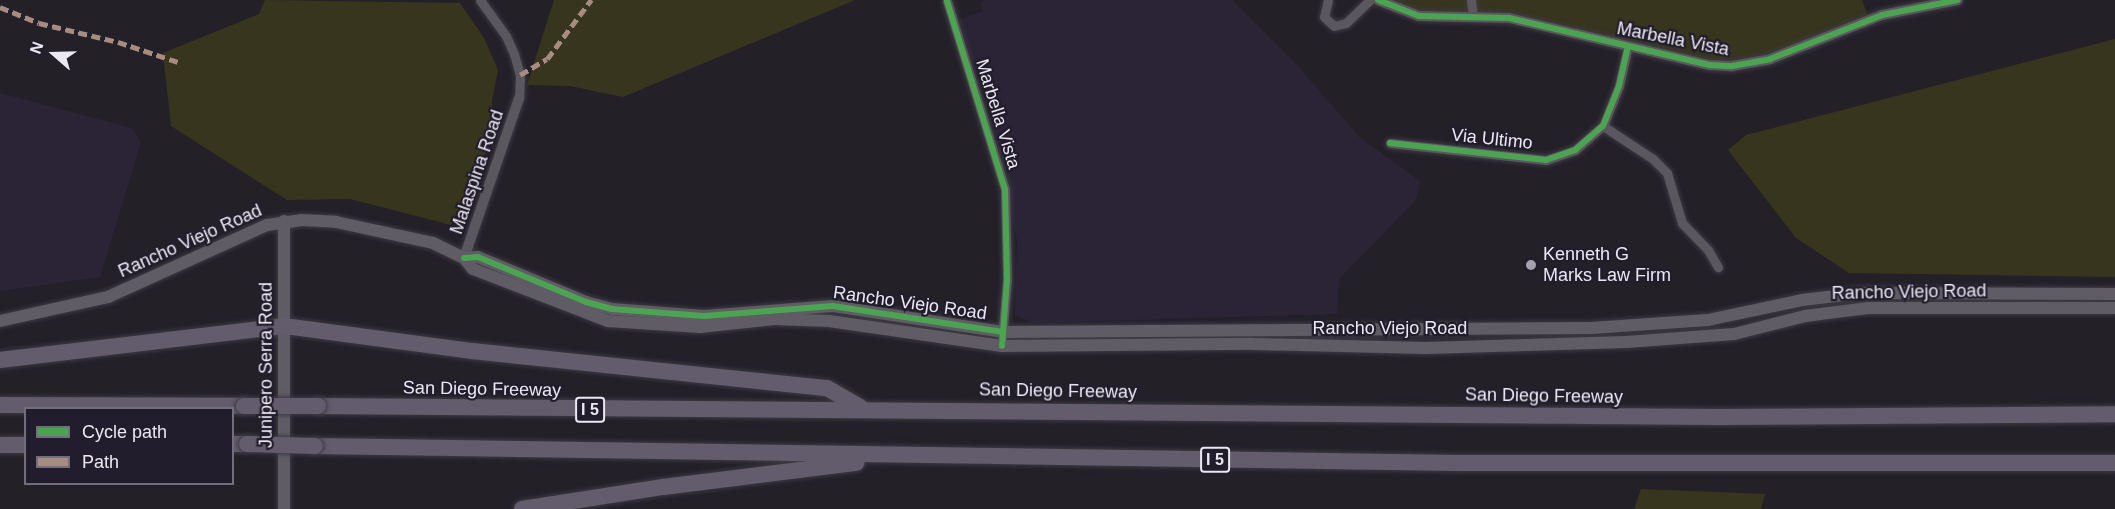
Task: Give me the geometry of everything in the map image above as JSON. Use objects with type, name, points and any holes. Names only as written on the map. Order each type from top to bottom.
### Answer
[{"type":"highway","points":[[0,360],[284,326],[472,351],[827,388],[863,409]]},
{"type":"highway","name":"San Diego Freeway","points":[[0,405],[863,409],[1719,417],[2115,414]]},
{"type":"highway","name":"I 5","points":[[240,444],[1458,463],[2115,463]]},
{"type":"highway","points":[[0,445],[24,445]]},
{"type":"highway","points":[[522,509],[663,486],[921,456]]},
{"type":"main road","name":"Rancho Viejo Road","points":[[0,321],[108,297],[251,231],[284,221],[336,222],[434,243],[464,258],[473,269],[608,321],[700,327],[774,319],[858,323],[1002,346],[1426,348],[1626,342],[1734,334],[1805,316],[1868,308],[2115,308]]},
{"type":"main road","name":"Junipero Serra Road","points":[[284,221],[284,509]]},
{"type":"main road","name":"Rancho Viejo Road","points":[[464,258],[478,257],[586,302],[634,312],[704,316],[805,305],[863,309],[1003,332],[1591,328],[1708,320],[1802,300],[1862,293],[2115,294]]},
{"type":"main road","points":[[805,305],[806,320]]},
{"type":"street","name":"Malaspina Road","points":[[464,258],[519,98],[520,75],[514,54],[506,36],[480,0]]},
{"type":"street","points":[[1328,0],[1324,17],[1334,26],[1346,22],[1370,0]]},
{"type":"street","name":"Marbella Vista","points":[[1378,0],[1419,16],[1509,18],[1710,65],[1744,66],[1770,59],[1869,19],[1929,3],[1958,0]]},
{"type":"street","points":[[1471,0],[1473,16]]},
{"type":"street","name":"Marbella Vista","points":[[947,1],[1005,189],[1008,280],[1002,346]]},
{"type":"street","name":"Via Ultimo","points":[[1390,143],[1546,160],[1575,150],[1603,126],[1619,86],[1628,46]]},
{"type":"street","points":[[1603,126],[1653,159],[1667,173],[1682,223],[1708,250],[1718,267]]},
{"type":"shaded area","points":[[265,0],[460,3],[484,38],[498,70],[492,101],[493,137],[451,225],[350,199],[287,200],[171,126],[163,53],[259,14]]},
{"type":"shaded area","points":[[554,0],[855,0],[623,97],[570,86],[527,85]]},
{"type":"shaded area","points":[[986,0],[1232,0],[1297,65],[1359,137],[1420,181],[1416,200],[1339,279],[1337,314],[1033,323],[1015,315],[1017,241],[1004,170],[990,112],[959,20],[983,11],[981,3]]},
{"type":"shaded area","points":[[1378,0],[1862,0],[1869,19],[1732,66],[1509,18],[1444,17]]},
{"type":"shaded area","points":[[2115,39],[2115,277],[1849,273],[1796,238],[1728,150],[1746,135]]},
{"type":"shaded area","points":[[0,93],[132,128],[141,142],[100,277],[0,291]]},
{"type":"shaded area","points":[[1641,489],[1765,494],[1761,509],[1634,509]]},
{"type":"marked path","points":[[520,75],[547,59],[591,0]]},
{"type":"marked path","points":[[0,7],[39,23],[118,42],[178,62]]},
{"type":"cycle path","points":[[1378,0],[1419,16],[1509,18],[1710,65],[1732,66],[1770,59],[1882,15],[1958,0]]},
{"type":"cycle path","points":[[947,1],[1005,189],[1007,280],[1002,346]]},
{"type":"cycle path","points":[[1390,143],[1546,160],[1575,150],[1603,126],[1619,86],[1628,46]]},
{"type":"cycle path","points":[[464,258],[478,257],[586,302],[612,309],[704,316],[833,306],[1003,332]]},
{"type":"place","name":"Kenneth G Marks Law Firm","points":[[1531,265]]}]
